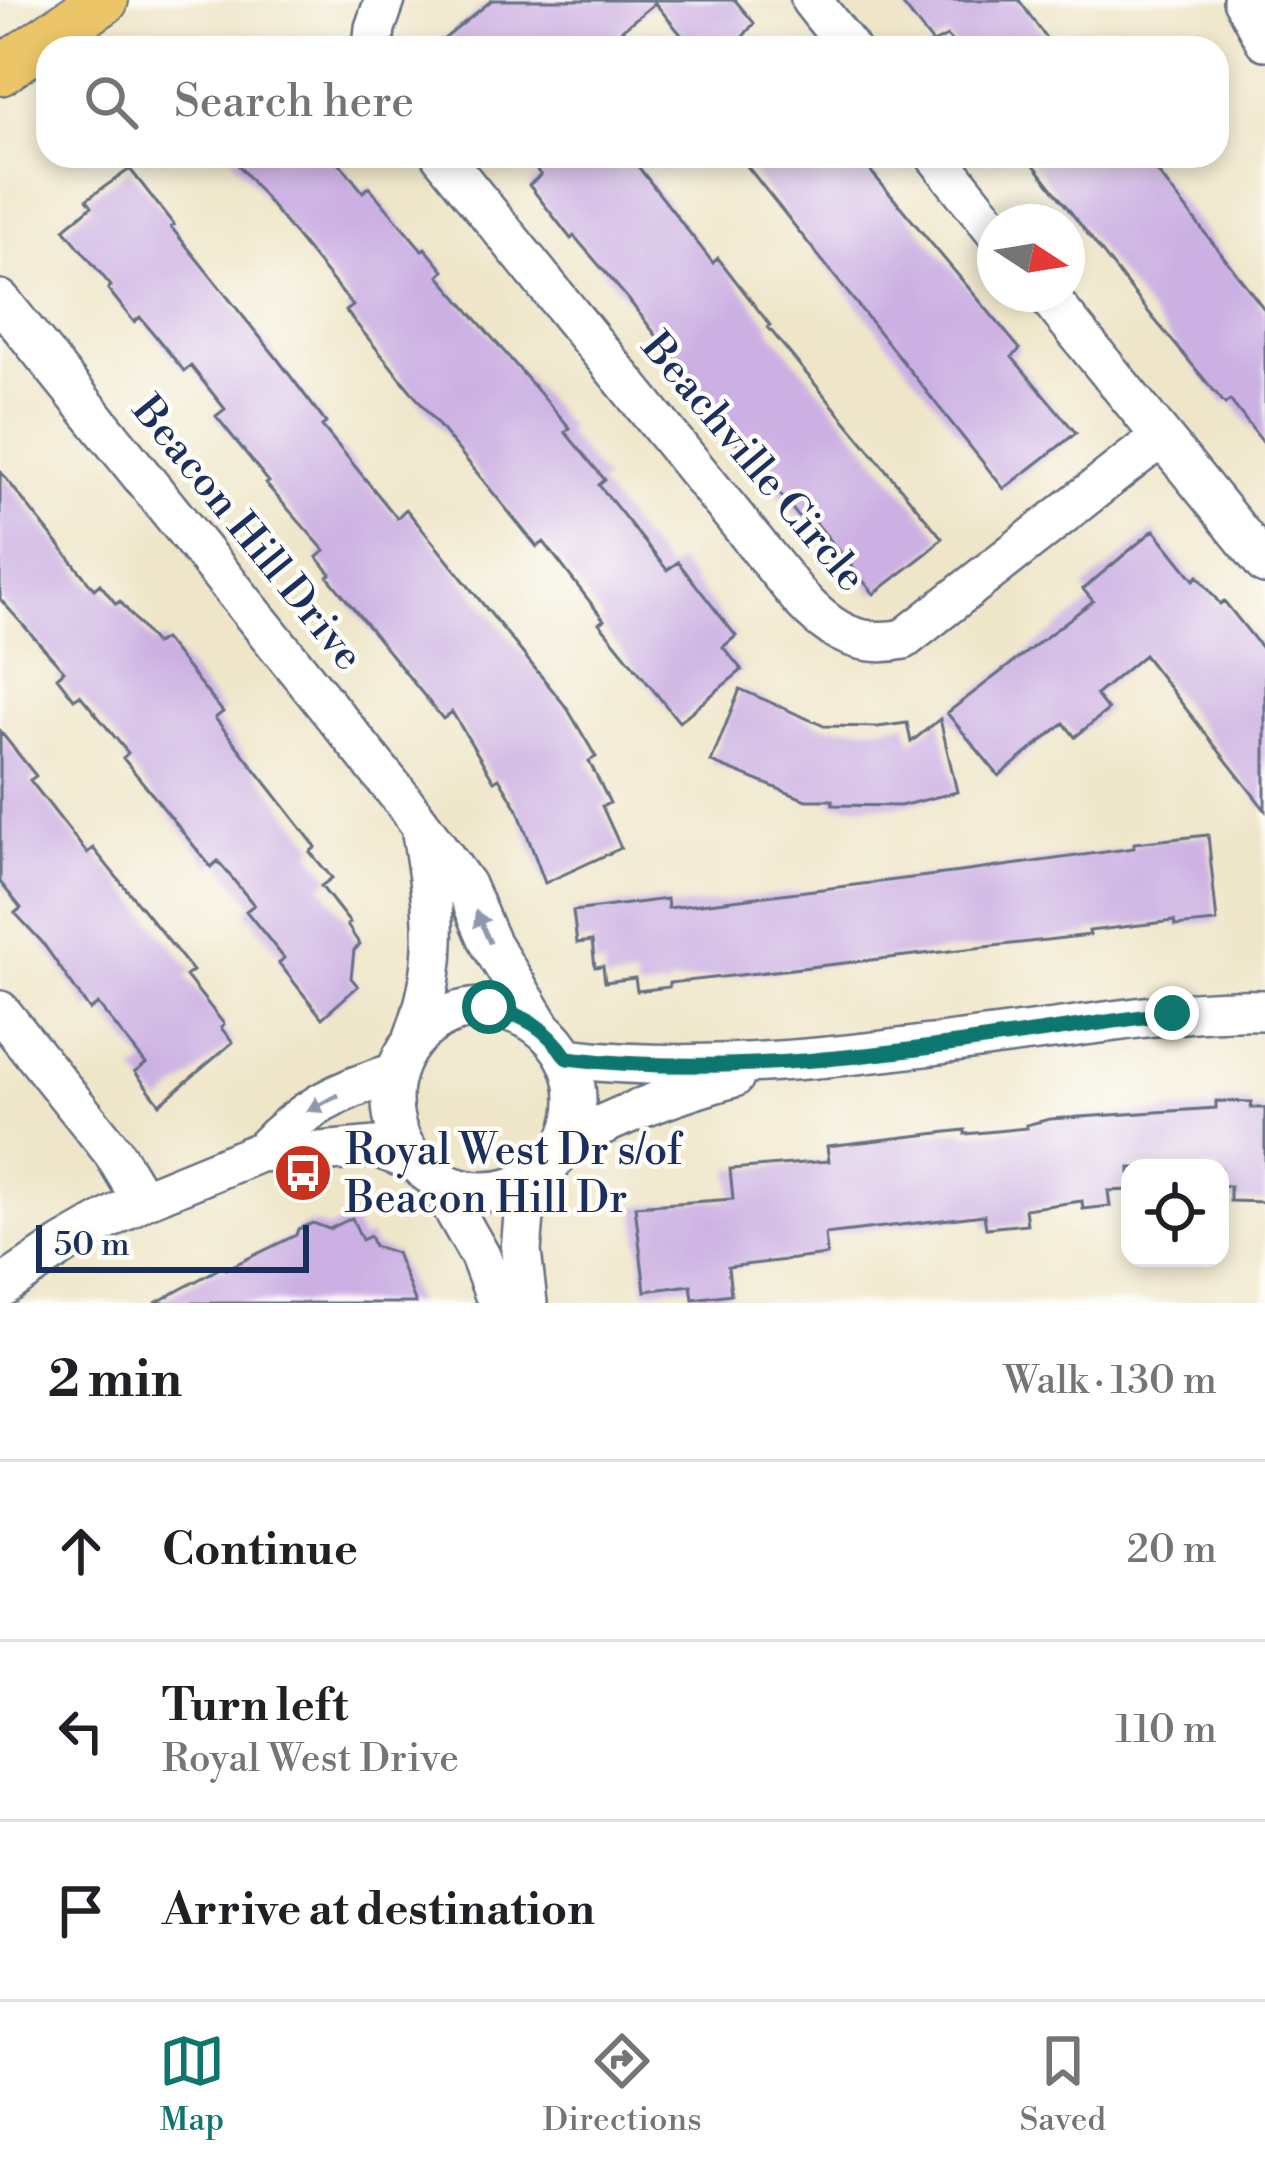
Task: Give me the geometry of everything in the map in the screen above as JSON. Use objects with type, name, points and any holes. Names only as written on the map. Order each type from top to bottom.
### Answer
[{"type":"main road","points":[[51,36],[104,0]]},
{"type":"main road","points":[[0,71],[36,46]]},
{"type":"street","points":[[376,36],[385,0]]},
{"type":"street","points":[[811,0],[840,36]]},
{"type":"street","points":[[1243,0],[1265,40]]},
{"type":"street","name":"Beachville Circle","points":[[452,168],[800,598],[824,625],[840,634],[873,642],[904,639],[1161,436]]},
{"type":"street","points":[[946,168],[977,207]]},
{"type":"street","name":"Beacon Hill Drive","points":[[0,300],[364,750],[464,885],[490,943],[555,1043]]},
{"type":"street","points":[[1061,312],[1265,564]]},
{"type":"street","name":"Beacon Hill Drive","points":[[404,1058],[429,1000],[435,953],[421,828]]},
{"type":"street","points":[[0,1288],[64,1244],[142,1200],[262,1151],[292,1118],[404,1058],[434,1022],[460,1010],[489,1007],[518,1013],[555,1043],[622,1065],[797,1059],[1172,1013],[1265,1010]]},
{"type":"street","points":[[0,1012],[113,1152],[142,1200]]},
{"type":"street","points":[[518,1298],[524,1216],[575,1114],[576,1086],[555,1043]]},
{"type":"street","points":[[404,1058],[394,1120],[403,1144],[427,1172],[480,1256],[518,1298]]},
{"type":"street","points":[[262,1151],[298,1154],[376,1147],[464,1191],[491,1192],[519,1186],[608,1120],[686,1090],[797,1059]]},
{"type":"building","points":[[492,0],[735,0],[754,23],[744,36],[682,36],[655,3],[614,36],[448,36]]},
{"type":"building","points":[[899,0],[1019,0],[1044,36],[947,36],[927,36]]},
{"type":"building","points":[[241,168],[344,168],[363,192],[369,187],[425,248],[444,271],[439,276],[570,428],[565,432],[605,480],[599,485],[667,570],[678,562],[736,636],[723,647],[742,670],[679,722],[599,623],[604,620],[544,542],[537,547],[346,311],[353,306]]},
{"type":"building","points":[[639,168],[713,263],[718,258],[768,327],[942,538],[874,594],[816,523],[809,529],[701,400],[704,398],[629,300],[574,236],[571,239],[529,185],[541,175],[536,169]]},
{"type":"building","points":[[749,168],[868,168],[977,298],[977,312],[989,312],[1020,349],[1012,357],[1076,433],[1004,489]]},
{"type":"building","points":[[1036,168],[1154,168],[1265,310],[1265,445],[1230,400],[1225,404],[1085,230],[1085,204],[1064,204]]},
{"type":"building","points":[[130,169],[326,423],[322,426],[397,518],[406,509],[567,708],[596,757],[589,761],[610,803],[602,806],[621,848],[545,883],[517,808],[499,778],[494,781],[452,712],[443,719],[328,577],[331,574],[317,557],[325,551],[266,484],[269,482],[216,416],[225,409],[191,366],[184,371],[140,317],[134,322],[64,229],[92,206],[87,199]]},
{"type":"building","points":[[0,471],[94,589],[100,584],[116,604],[120,601],[155,644],[164,639],[223,712],[215,718],[316,847],[310,852],[332,878],[321,886],[350,923],[360,945],[354,950],[351,978],[358,986],[322,1018],[279,963],[284,958],[246,911],[254,905],[218,861],[211,867],[123,758],[128,753],[80,695],[74,699],[57,677],[64,671],[0,599]]},
{"type":"building","points":[[1154,530],[1194,580],[1198,576],[1220,604],[1224,601],[1265,652],[1265,810],[1144,655],[1096,695],[1108,710],[1075,737],[1064,723],[999,776],[947,713],[1093,601],[1083,589]]},
{"type":"building","points":[[740,689],[824,726],[907,723],[911,742],[940,719],[957,792],[900,806],[833,805],[832,800],[806,800],[711,762]]},
{"type":"building","points":[[0,731],[36,776],[30,780],[87,853],[93,848],[193,971],[186,976],[233,1042],[160,1104],[135,1072],[146,1064],[98,1004],[90,1010],[42,942],[15,913],[21,908],[0,882]]},
{"type":"building","points":[[1208,835],[1217,922],[1175,926],[1174,921],[1089,931],[1090,935],[669,983],[669,987],[637,991],[635,978],[605,982],[603,966],[595,967],[592,941],[577,943],[573,911],[667,899],[668,908]]},
{"type":"building","points":[[1216,1101],[1252,1102],[1251,1108],[1265,1108],[1265,1202],[1230,1201],[1229,1159],[1121,1159],[1121,1190],[1108,1191],[1110,1206],[1083,1209],[1082,1201],[1025,1209],[1027,1224],[986,1228],[984,1215],[825,1234],[827,1255],[728,1267],[731,1294],[693,1299],[691,1285],[645,1291],[635,1206],[733,1199],[730,1169],[829,1161],[827,1146],[1027,1128],[1050,1119],[1216,1108]]},
{"type":"building","points":[[352,1218],[362,1240],[370,1236],[374,1246],[396,1253],[416,1303],[155,1303],[296,1235],[298,1229],[313,1223],[329,1229]]},
{"type":"place","name":"Royal West Dr s/of Beacon Hill Dr","points":[[303,1173]]},
{"type":"route","points":[[489,1007],[518,1013],[542,1028],[567,1058],[622,1065],[797,1059],[1172,1013]]}]
